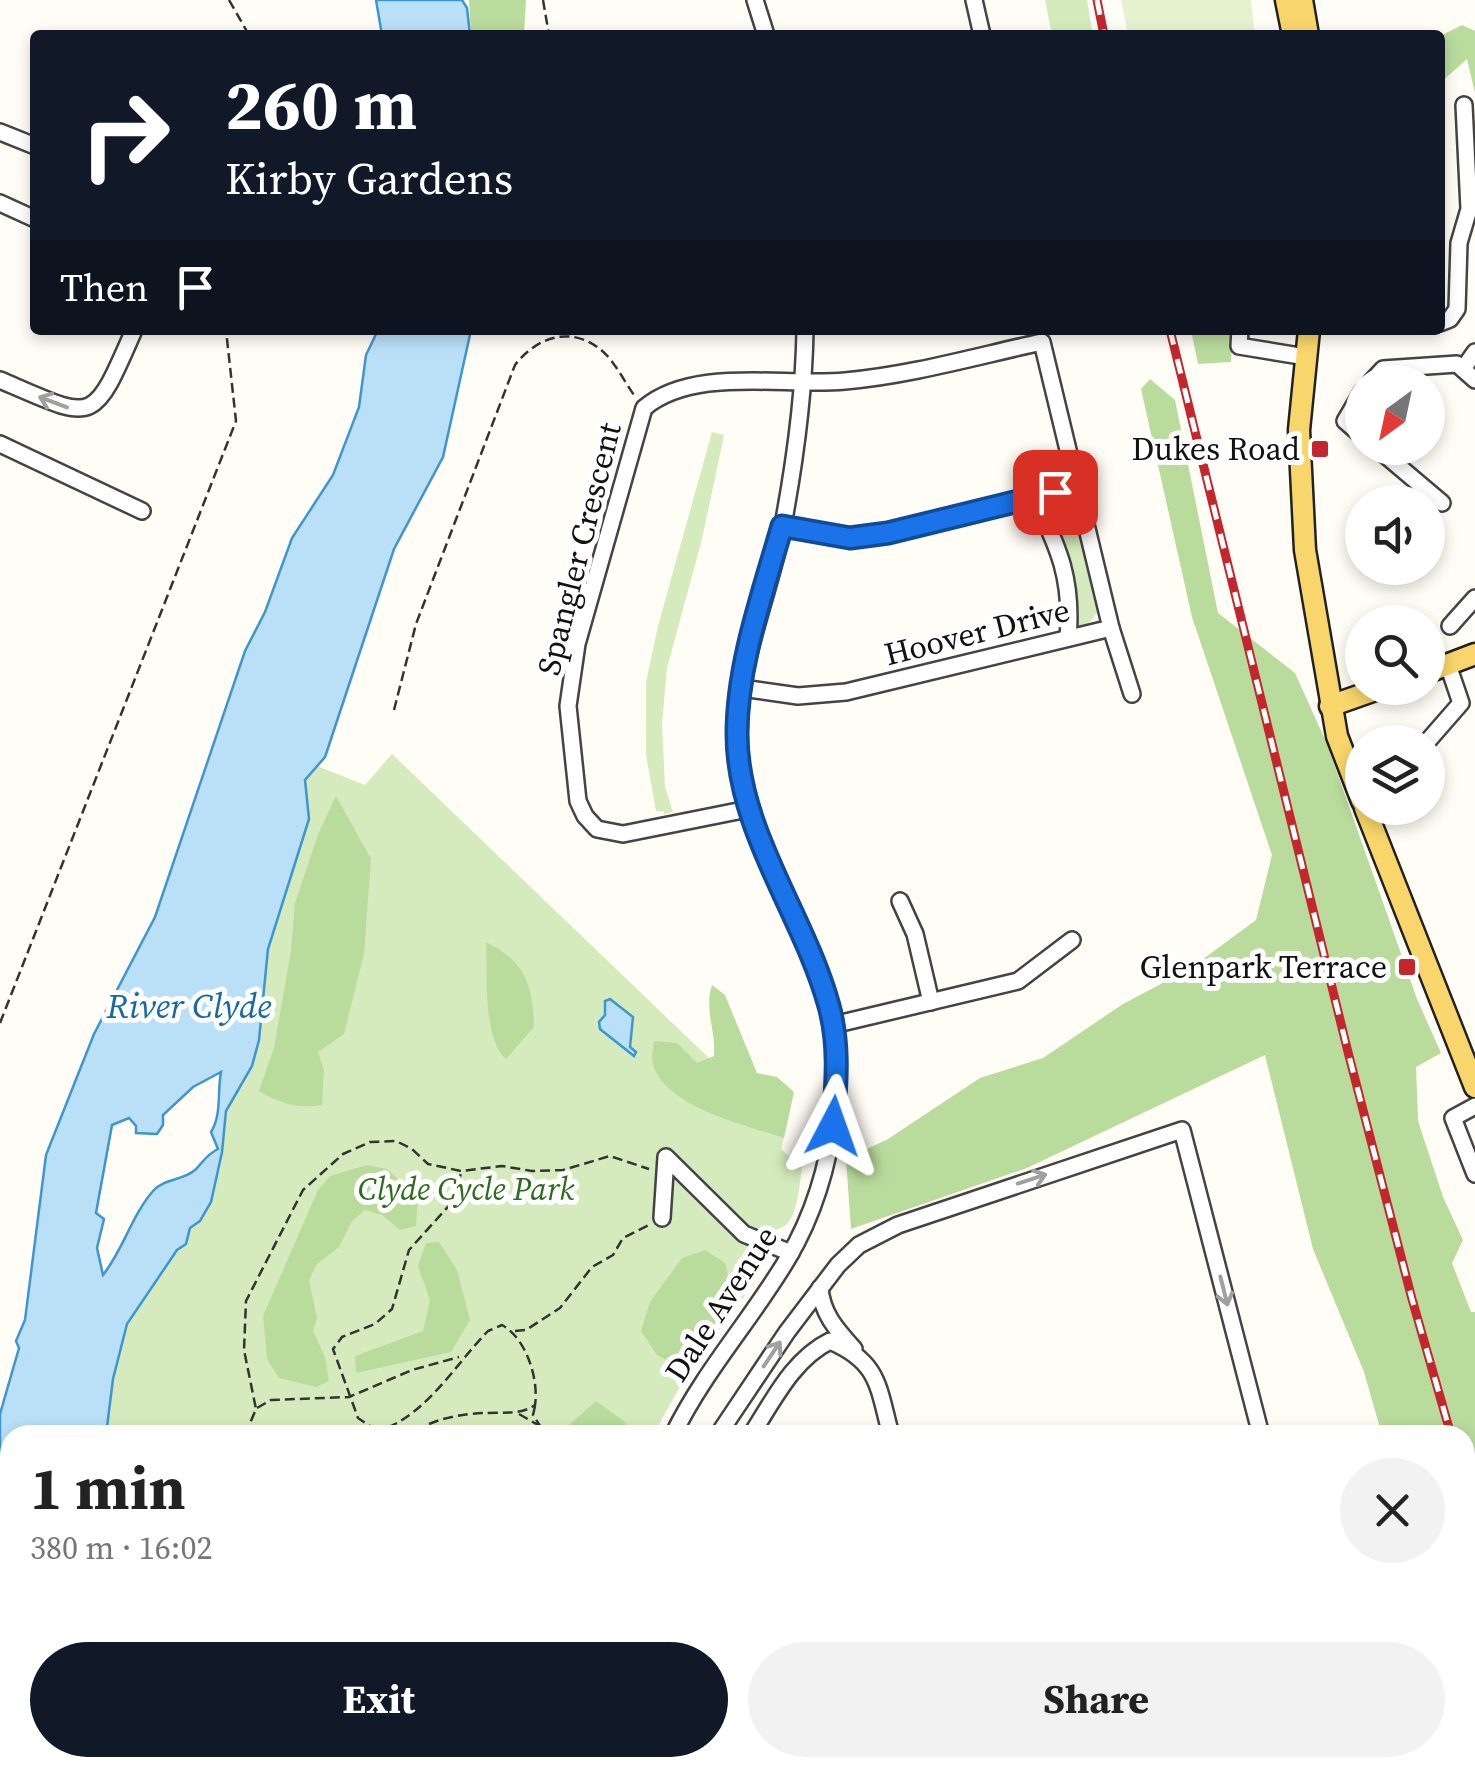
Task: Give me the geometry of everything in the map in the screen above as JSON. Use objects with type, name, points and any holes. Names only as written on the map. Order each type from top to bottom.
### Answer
[{"type":"main road","points":[[1286,0],[1293,30]]},
{"type":"main road","points":[[1302,0],[1307,30]]},
{"type":"main road","points":[[1308,335],[1299,430],[1304,550],[1330,706],[1345,758]]},
{"type":"main road","points":[[1445,665],[1475,654]]},
{"type":"main road","points":[[1330,706],[1345,701]]},
{"type":"main road","points":[[1372,825],[1475,1087]]},
{"type":"street","points":[[755,0],[764,30]]},
{"type":"street","points":[[974,0],[981,30]]},
{"type":"street","points":[[1445,321],[1457,309],[1460,243],[1468,209],[1464,105]]},
{"type":"street","points":[[0,132],[30,144]]},
{"type":"street","points":[[0,202],[30,216]]},
{"type":"street","points":[[1445,243],[1460,243]]},
{"type":"street","points":[[0,380],[66,408],[84,409],[107,392],[132,335]]},
{"type":"street","name":"Dale Avenue","points":[[678,1425],[690,1398],[791,1253],[814,1202],[833,1126],[838,1060],[833,1026],[821,980],[748,809],[737,734],[749,645],[782,526],[804,381],[805,335]]},
{"type":"street","points":[[1240,335],[1239,346],[1306,357]]},
{"type":"street","name":"Hoover Drive","points":[[742,688],[798,696],[846,692],[1110,628],[1042,342],[902,374],[842,382],[804,381]]},
{"type":"street","points":[[1438,365],[1457,364],[1469,375],[1475,352]]},
{"type":"street","name":"Spangler Crescent","points":[[748,809],[623,834],[596,829],[578,801],[568,706],[577,644],[644,408],[680,387],[804,381]]},
{"type":"street","points":[[0,444],[142,511]]},
{"type":"street","points":[[1397,465],[1421,485]]},
{"type":"street","points":[[782,526],[850,538],[888,533],[1076,486]]},
{"type":"street","points":[[1034,497],[1066,570],[1071,604],[1068,638]]},
{"type":"street","points":[[1450,626],[1475,598]]},
{"type":"street","points":[[1110,628],[1132,694]]},
{"type":"street","points":[[1442,725],[1462,703],[1445,678]]},
{"type":"street","points":[[900,901],[914,934],[930,1002]]},
{"type":"street","points":[[833,1026],[1018,982],[1072,940]]},
{"type":"street","points":[[1475,1106],[1453,1118],[1475,1174]]},
{"type":"street","points":[[725,1425],[820,1288],[859,1245],[898,1225],[1182,1130],[1258,1425]]},
{"type":"street","points":[[662,1218],[666,1158],[744,1234],[791,1253]]},
{"type":"street","points":[[820,1288],[821,1304],[831,1322],[875,1378],[888,1425]]},
{"type":"street","points":[[758,1425],[812,1350],[830,1341],[856,1352]]},
{"type":"path","points":[[230,0],[246,30]]},
{"type":"path","points":[[543,0],[548,30]]},
{"type":"path","points":[[0,1023],[236,421],[227,335]]},
{"type":"path","points":[[394,710],[431,582],[515,364],[527,349],[544,338],[586,342],[600,350],[644,408]]},
{"type":"path","points":[[249,1425],[256,1409],[244,1350],[246,1301],[303,1190],[343,1154],[370,1142],[396,1141],[428,1164],[462,1172],[502,1166],[562,1170],[610,1156],[665,1175]]},
{"type":"path","points":[[368,1425],[358,1418],[333,1348],[342,1337],[374,1324],[392,1309],[409,1250],[454,1200],[462,1172]]},
{"type":"path","points":[[393,1425],[415,1412],[488,1330],[502,1325],[513,1331],[526,1330],[560,1308],[592,1267],[613,1254],[623,1238],[662,1218]]},
{"type":"path","points":[[513,1331],[538,1386],[533,1415],[538,1425]]},
{"type":"path","points":[[256,1409],[271,1400],[349,1397],[412,1370],[463,1356]]},
{"type":"path","points":[[514,1413],[535,1405]]},
{"type":"path","points":[[428,1425],[452,1417],[514,1413],[524,1414],[538,1425]]},
{"type":"green space","points":[[469,0],[526,0],[524,30],[471,30]]},
{"type":"green space","points":[[1045,0],[1087,0],[1092,30],[1051,30]]},
{"type":"green space","points":[[1121,0],[1251,0],[1254,30],[1127,30]]},
{"type":"green space","points":[[1462,25],[1475,31],[1475,93],[1467,59],[1445,79],[1445,34]]},
{"type":"green space","points":[[1192,335],[1233,335],[1231,362],[1198,364]]},
{"type":"green space","points":[[1150,379],[1175,400],[1218,613],[1295,673],[1345,795],[1345,825],[1356,825],[1417,999],[1441,1053],[1416,1067],[1418,1121],[1443,1197],[1463,1240],[1452,1263],[1471,1312],[1475,1312],[1475,1425],[1379,1425],[1364,1372],[1313,1249],[1265,1055],[1027,1168],[851,1229],[846,1159],[888,1139],[980,1078],[1043,1058],[1123,1004],[1191,968],[1256,920],[1272,855],[1192,617],[1141,389]]},
{"type":"green space","points":[[712,432],[724,435],[702,539],[667,668],[662,724],[665,787],[673,812],[664,814],[656,811],[646,755],[646,682]]},
{"type":"green space","points":[[1057,501],[1075,512],[1099,610],[1086,627],[1077,629],[1070,562],[1046,507]]},
{"type":"green space","name":"Clyde Cycle Park","points":[[392,754],[785,1131],[781,1149],[802,1168],[790,1220],[775,1230],[763,1228],[754,1283],[686,1376],[659,1425],[107,1425],[113,1379],[127,1324],[177,1250],[186,1244],[190,1228],[211,1202],[226,1111],[252,1066],[259,1040],[268,949],[309,819],[305,780],[317,766],[365,785]]},
{"type":"green space","points":[[336,796],[371,859],[364,954],[344,1034],[318,1052],[324,1070],[322,1105],[297,1105],[259,1091],[274,1048],[295,903]]},
{"type":"green space","points":[[486,942],[518,966],[532,999],[534,1027],[506,1059],[498,1049],[490,1021]]},
{"type":"green space","points":[[712,985],[725,995],[757,1073],[777,1077],[794,1092],[784,1138],[691,1104],[661,1080],[653,1065],[654,1041],[677,1043],[697,1063],[714,1056],[709,1003]]},
{"type":"green space","points":[[367,1165],[387,1169],[418,1197],[416,1226],[400,1230],[382,1215],[365,1210],[352,1221],[339,1247],[317,1264],[309,1280],[317,1318],[313,1331],[325,1357],[329,1381],[316,1387],[279,1378],[267,1359],[263,1316],[318,1190],[330,1176]]},
{"type":"green space","points":[[439,1242],[457,1270],[470,1320],[451,1352],[356,1373],[355,1356],[423,1331],[430,1300],[418,1266],[426,1243]]},
{"type":"green space","points":[[705,1250],[725,1263],[732,1290],[707,1340],[683,1369],[657,1355],[641,1331],[650,1302],[682,1258]]},
{"type":"green space","points":[[596,1401],[626,1425],[570,1425]]},
{"type":"water","points":[[376,0],[462,0],[467,8],[469,30],[381,30]]},
{"type":"water","name":"River Clyde","points":[[376,335],[470,335],[443,457],[394,549],[325,757],[305,780],[309,819],[268,949],[259,1040],[252,1066],[226,1111],[211,1202],[200,1221],[190,1228],[186,1244],[177,1250],[127,1324],[113,1379],[107,1425],[0,1425],[19,1348],[16,1341],[25,1320],[46,1155],[94,1034],[155,917],[245,651],[265,612],[292,538],[333,475],[359,407],[366,355]],"holes":[[[221,1072],[218,1111],[211,1132],[218,1149],[190,1174],[153,1191],[103,1275],[97,1248],[104,1219],[96,1213],[112,1125],[129,1118],[136,1133],[157,1134],[163,1125],[163,1115],[193,1087]]]},
{"type":"water","points":[[610,999],[633,1017],[630,1047],[636,1052],[634,1056],[600,1029],[605,1001]]},
{"type":"railway","points":[[1097,0],[1103,30]]},
{"type":"railway","points":[[1171,335],[1348,1052],[1448,1425]]},
{"type":"place","name":"Dukes Road","points":[[1320,449]]},
{"type":"place","name":"Glenpark Terrace","points":[[1407,967]]},
{"type":"route","points":[[833,1126],[838,1060],[830,1010],[748,809],[737,734],[749,645],[782,526],[850,538],[888,533],[1055,492]]}]
